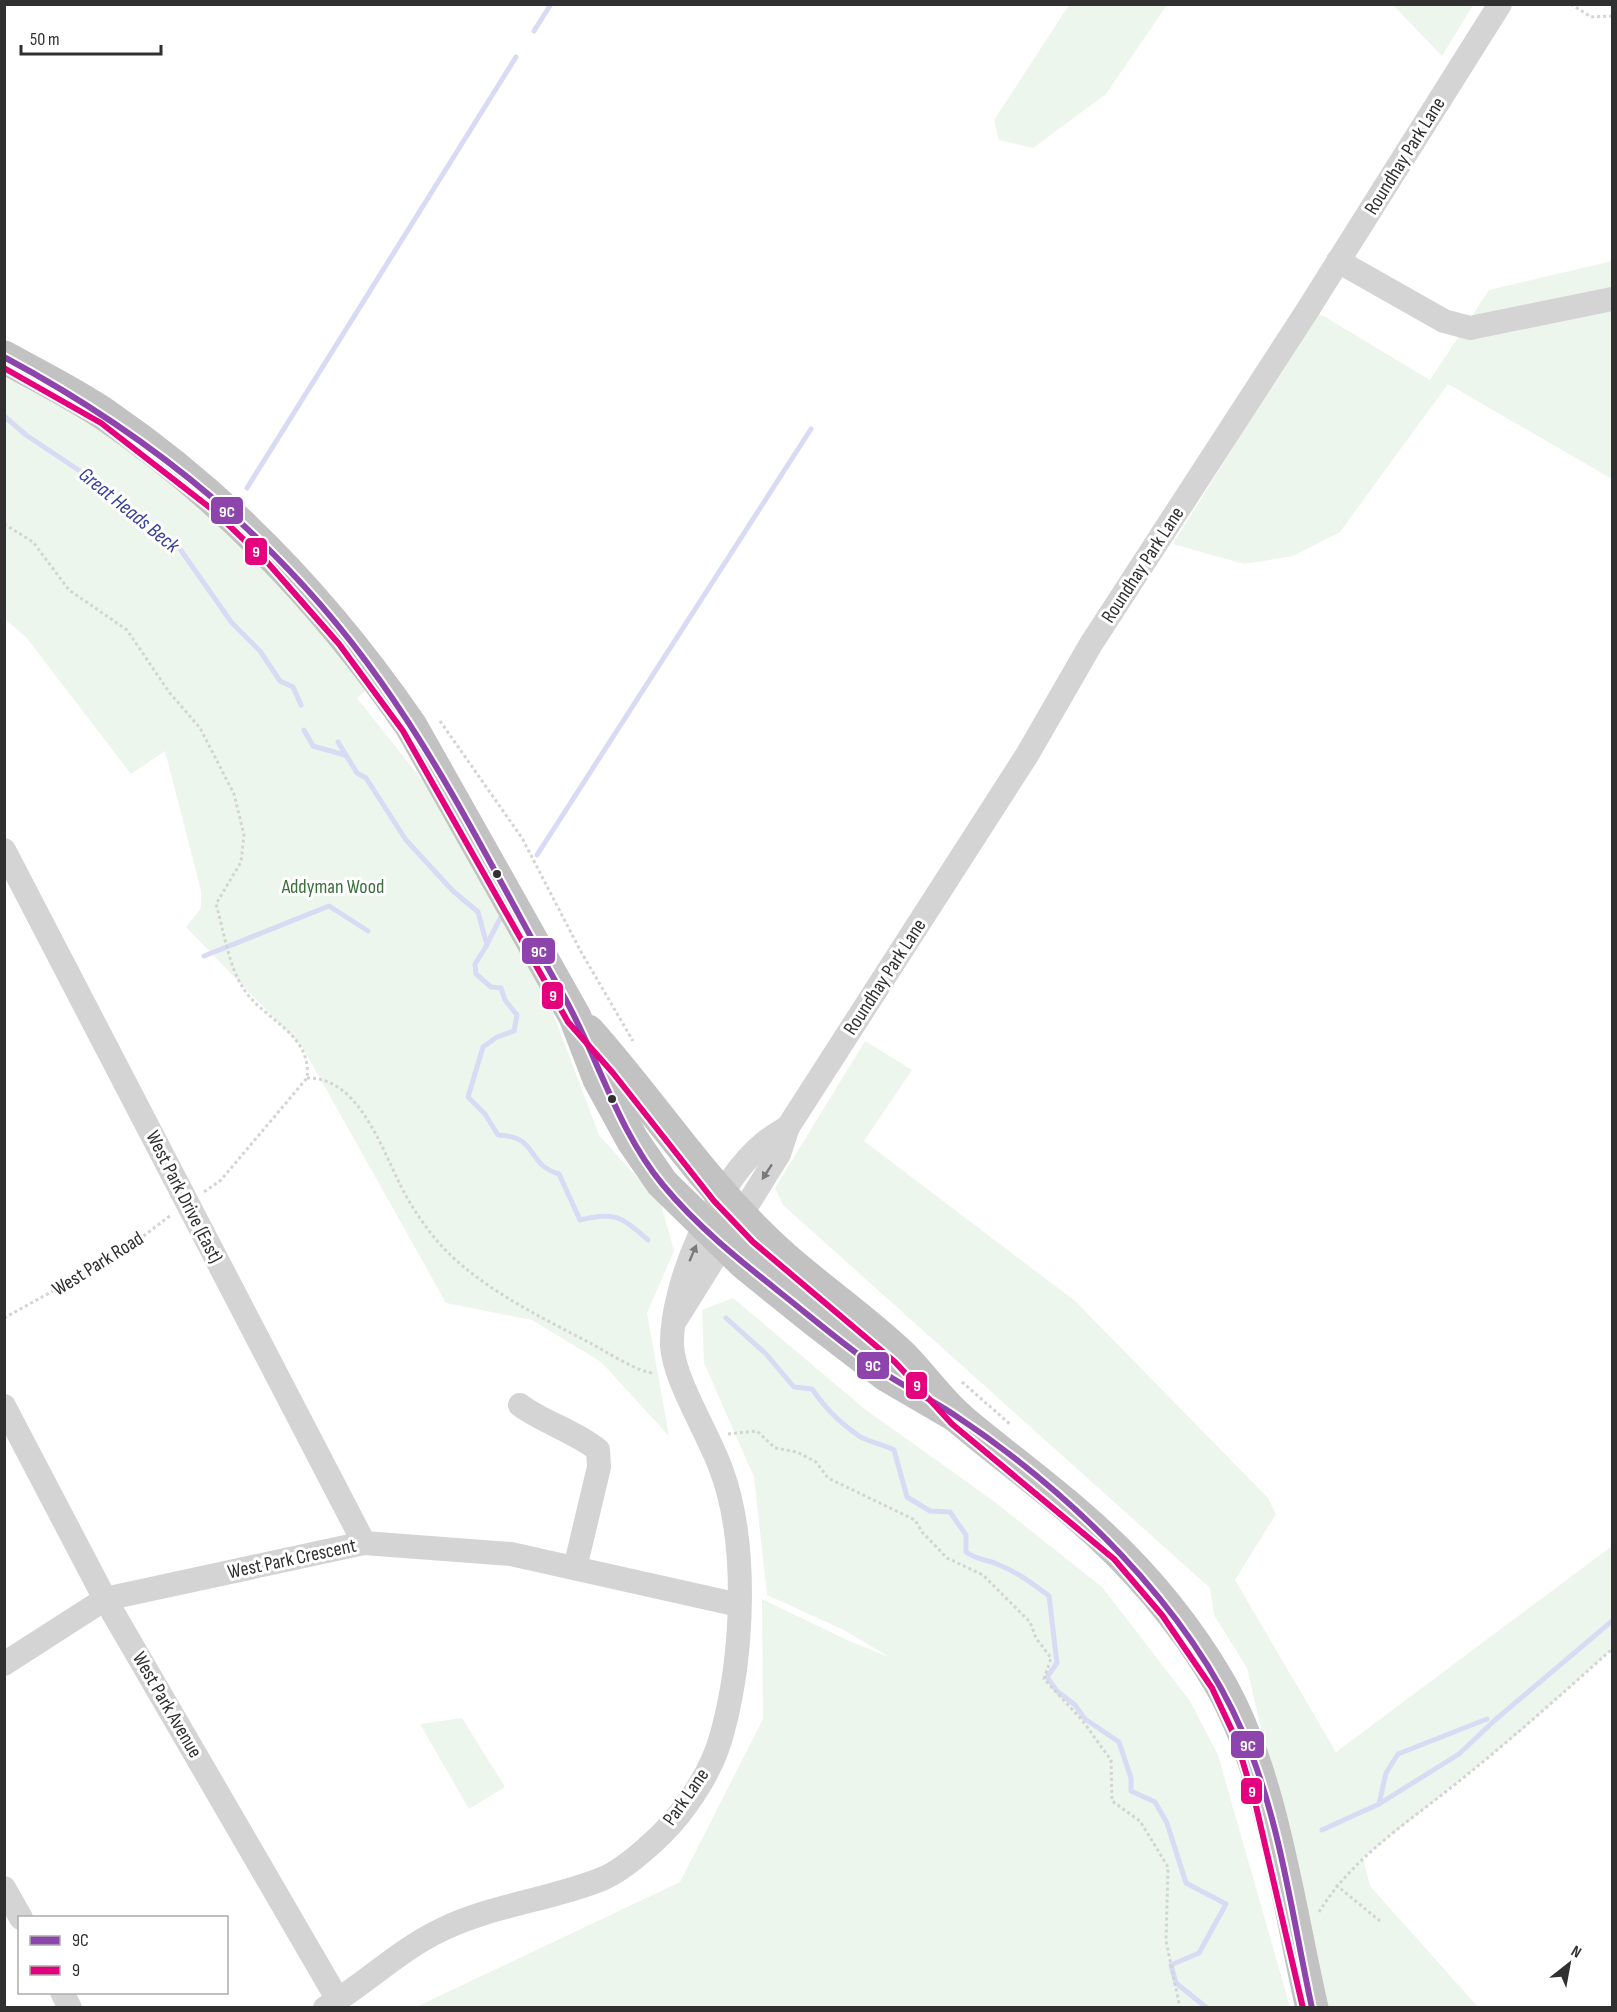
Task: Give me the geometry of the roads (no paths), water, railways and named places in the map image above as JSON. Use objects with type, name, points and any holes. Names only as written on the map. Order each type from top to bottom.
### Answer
[{"type":"highway","points":[[4,357],[106,415],[177,468],[246,529],[311,597],[380,682],[411,726],[575,1017],[599,1079],[633,1141],[662,1183],[713,1235],[817,1322],[886,1375],[958,1417]]},
{"type":"highway","points":[[575,1017],[620,1067],[730,1204],[759,1235],[901,1355],[958,1417],[1078,1515],[1120,1554],[1169,1609],[1220,1684],[1244,1736],[1265,1804],[1312,2007]]},
{"type":"street","name":"Roundhay Park Lane","points":[[713,1235],[730,1204],[779,1154],[788,1127],[1027,754],[1091,644],[1338,261],[1500,4]]},
{"type":"street","points":[[1338,261],[1444,321],[1470,328],[1612,299]]},
{"type":"street","name":"West Park Drive (East)","points":[[4,850],[364,1543]]},
{"type":"street","name":"Park Lane","points":[[331,2004],[441,1930],[482,1914],[605,1878],[643,1851],[677,1817],[706,1776],[722,1735],[733,1670],[739,1605],[739,1564],[735,1517],[709,1436],[676,1370],[672,1346],[678,1290],[713,1235]]},
{"type":"street","points":[[520,1405],[536,1417],[587,1441],[598,1450],[599,1467],[575,1568]]},
{"type":"street","name":"West Park Avenue","points":[[4,1406],[105,1599],[331,2004]]},
{"type":"street","name":"West Park Crescent","points":[[4,1664],[105,1599],[364,1543],[511,1554],[739,1605]]},
{"type":"street","points":[[4,1888],[20,1916]]},
{"type":"waterway","points":[[534,31],[551,4]]},
{"type":"waterway","points":[[247,488],[516,57]]},
{"type":"waterway","name":"Great Heads Beck","points":[[4,416],[26,435],[104,487],[136,516],[180,549],[232,623],[260,651],[280,681],[293,687],[301,705]]},
{"type":"waterway","points":[[537,855],[811,429]]},
{"type":"waterway","name":"Great Heads Beck","points":[[304,730],[313,746],[345,755]]},
{"type":"waterway","name":"Great Heads Beck","points":[[338,742],[357,773],[366,778],[406,840],[453,891],[478,912],[487,945],[475,964],[476,974],[491,987],[501,988],[505,1000],[517,1015],[514,1031],[497,1037],[483,1047],[468,1097],[485,1114],[498,1135],[520,1140],[541,1164],[559,1174],[580,1220],[602,1216],[617,1218],[648,1240]]},
{"type":"waterway","name":"Great Heads Beck","points":[[204,956],[329,906],[368,931]]},
{"type":"waterway","points":[[488,942],[503,913]]},
{"type":"waterway","name":"Great Heads Beck","points":[[726,1318],[766,1354],[794,1387],[812,1389],[833,1415],[852,1431],[863,1438],[894,1450],[907,1497],[930,1511],[950,1512],[966,1535],[966,1552],[1011,1571],[1049,1596],[1057,1663],[1047,1677],[1057,1691],[1075,1705],[1085,1719],[1119,1742],[1131,1778],[1131,1791],[1155,1802],[1167,1823],[1186,1883],[1226,1904],[1199,1953],[1171,1965],[1176,1983],[1207,2008]]},
{"type":"waterway","points":[[1322,1830],[1379,1804],[1459,1754],[1495,1720],[1612,1621]]},
{"type":"waterway","points":[[1379,1804],[1386,1773],[1398,1754],[1487,1719]]},
{"type":"park label","name":"Addyman Wood","points":[[333,887]]}]
